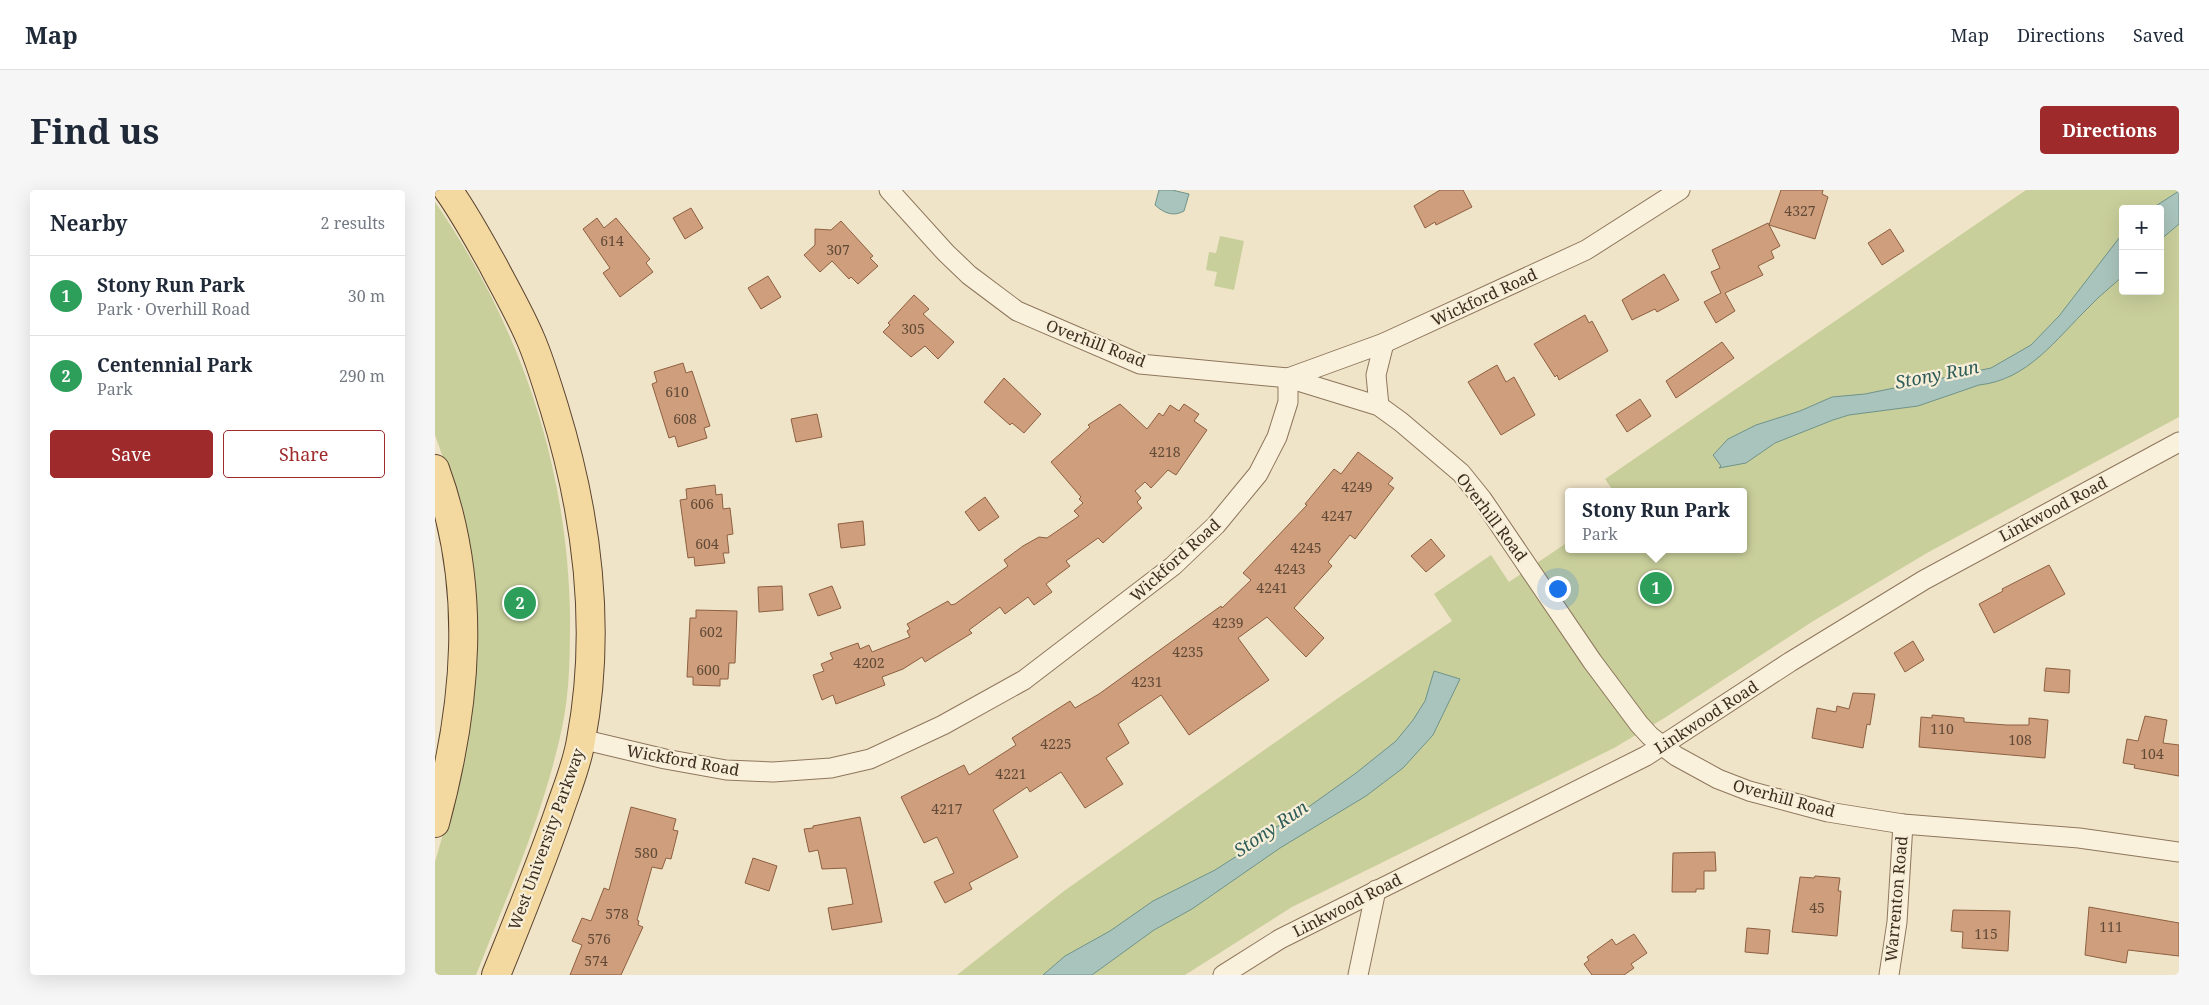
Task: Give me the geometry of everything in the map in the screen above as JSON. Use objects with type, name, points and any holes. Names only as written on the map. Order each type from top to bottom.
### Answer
[{"type":"main road","name":"West University Parkway","points":[[448,190],[479,241],[531,341],[568,454],[587,558],[591,615],[589,668],[581,739],[576,760],[545,852],[496,975]]},
{"type":"main road","points":[[435,469],[448,508],[458,558],[465,648],[461,695],[450,769],[435,823]]},
{"type":"street","name":"Overhill Road","points":[[889,190],[946,253],[969,275],[1017,311],[1140,364],[1288,378],[1379,406],[1421,436],[1461,473],[1493,514],[1617,696],[1639,724],[1663,747],[1718,779],[1749,791],[1828,812],[1903,824],[2088,839],[2179,852]]},
{"type":"street","name":"Wickford Road","points":[[581,739],[673,761],[726,770],[773,772],[831,768],[870,758],[943,725],[1024,680],[1173,566],[1216,525],[1258,474],[1277,437],[1289,402],[1288,378],[1383,343],[1586,250],[1680,190]]},
{"type":"street","points":[[1379,406],[1376,375],[1383,343]]},
{"type":"street","name":"Linkwood Road","points":[[1223,975],[1280,939],[1623,769],[1663,747],[1790,662],[1924,580],[2179,442]]},
{"type":"street","name":"Warrenton Road","points":[[1889,975],[1897,922],[1903,824]]},
{"type":"street","points":[[1358,975],[1376,890]]},
{"type":"green space","points":[[2026,190],[2179,190],[2179,417],[1927,553],[1815,620],[1666,717],[1614,748],[1292,907],[1185,975],[957,975],[1064,891],[1341,696],[1452,621],[1434,594],[1491,555],[1509,582],[1565,544],[1565,553],[1747,553],[1747,488],[1611,488],[1605,479]]},
{"type":"green space","points":[[435,202],[465,249],[492,297],[514,347],[533,398],[548,450],[560,503],[567,558],[570,613],[570,657],[567,699],[554,760],[513,884],[476,975],[435,975],[435,862],[466,729],[458,500],[435,435]]},
{"type":"green space","points":[[1220,236],[1244,241],[1234,290],[1214,286],[1217,272],[1206,270],[1209,252],[1216,253]]},
{"type":"water","points":[[1159,190],[1172,190],[1189,194],[1184,211],[1176,214],[1169,213],[1155,205]]},
{"type":"water","points":[[2179,191],[2179,224],[2164,237],[2164,205],[2157,205]]},
{"type":"water","points":[[2119,238],[2119,280],[2027,367],[1996,382],[1979,385],[1918,406],[1849,415],[1833,420],[1775,443],[1746,463],[1719,468],[1721,466],[1713,455],[1728,439],[1756,425],[1800,411],[1832,397],[1865,394],[1991,368],[2031,345],[2059,316]]},
{"type":"water","name":"Stony Run","points":[[1434,671],[1460,679],[1433,735],[1403,768],[1366,796],[1280,848],[1192,909],[1154,930],[1092,975],[1043,975],[1065,956],[1110,931],[1153,901],[1215,870],[1240,854],[1258,838],[1300,813],[1356,773],[1396,741],[1413,720],[1425,701]]},
{"type":"building","points":[[1440,190],[1463,190],[1472,207],[1436,225],[1435,222],[1425,228],[1414,206]]},
{"type":"building","points":[[1781,190],[1823,190],[1822,194],[1828,197],[1815,239],[1769,225]]},
{"type":"building","points":[[691,208],[703,228],[685,239],[673,218]]},
{"type":"building","points":[[597,218],[604,228],[616,218],[650,259],[646,263],[653,272],[620,297],[603,273],[610,268],[583,229]]},
{"type":"building","points":[[841,221],[873,256],[870,258],[878,266],[858,284],[851,277],[849,279],[832,261],[820,272],[804,255],[815,245],[815,229],[831,230]]},
{"type":"building","points":[[1768,223],[1780,246],[1771,251],[1774,258],[1758,266],[1763,275],[1725,293],[1735,311],[1716,323],[1704,302],[1721,293],[1711,272],[1720,268],[1712,250]]},
{"type":"building","points":[[1890,229],[1904,251],[1882,265],[1868,243]]},
{"type":"building","points":[[1664,274],[1679,300],[1657,312],[1655,309],[1632,320],[1622,300]]},
{"type":"building","points":[[768,276],[781,297],[761,309],[748,288]]},
{"type":"building","points":[[914,295],[929,309],[923,314],[954,342],[938,359],[925,346],[911,357],[883,332],[890,325],[888,323]]},
{"type":"building","points":[[1585,315],[1589,323],[1592,321],[1608,351],[1559,380],[1557,375],[1555,377],[1534,344]]},
{"type":"building","points":[[1722,342],[1734,358],[1676,398],[1666,381]]},
{"type":"building","points":[[683,363],[686,373],[692,371],[710,426],[704,428],[707,438],[678,447],[675,436],[669,438],[652,384],[657,382],[654,372]]},
{"type":"building","points":[[1497,365],[1506,382],[1514,377],[1535,415],[1501,435],[1468,382]]},
{"type":"building","points":[[1004,378],[1041,414],[1024,433],[1012,423],[1010,425],[984,402]]},
{"type":"building","points":[[1640,399],[1651,416],[1627,432],[1616,415]]},
{"type":"building","points":[[1120,404],[1147,429],[1159,413],[1163,416],[1170,405],[1179,411],[1184,404],[1199,414],[1194,421],[1207,430],[1176,475],[1168,470],[1151,488],[1145,482],[1135,491],[1141,498],[1137,502],[1142,508],[1103,543],[1098,538],[1066,561],[1070,566],[1046,584],[1052,592],[1034,605],[1028,597],[1005,614],[1000,607],[969,630],[972,633],[925,662],[922,657],[903,669],[882,677],[885,685],[836,704],[833,695],[822,700],[813,675],[824,671],[821,664],[833,659],[830,653],[858,643],[860,649],[869,645],[872,652],[910,637],[907,631],[910,629],[907,624],[948,601],[951,605],[955,604],[1008,566],[1004,560],[1023,546],[1039,537],[1047,538],[1079,516],[1074,511],[1083,503],[1079,499],[1081,497],[1051,462],[1090,427],[1088,425]]},
{"type":"building","points":[[817,414],[822,437],[796,442],[791,419]]},
{"type":"building","points":[[1358,452],[1393,478],[1388,484],[1394,488],[1355,539],[1350,535],[1328,562],[1332,566],[1294,608],[1324,638],[1306,657],[1267,617],[1238,638],[1269,680],[1189,735],[1161,695],[1118,724],[1129,743],[1106,758],[1123,784],[1085,808],[1061,772],[1030,792],[1027,787],[993,810],[1018,857],[969,883],[972,889],[945,903],[934,882],[954,873],[937,837],[924,843],[901,797],[964,765],[969,775],[1016,745],[1012,738],[1070,701],[1075,708],[1099,694],[1221,606],[1222,608],[1251,580],[1243,573],[1307,505],[1305,504],[1334,469],[1341,474]]},
{"type":"building","points":[[715,485],[716,495],[722,494],[723,509],[730,508],[733,534],[727,535],[729,553],[723,553],[725,563],[695,566],[694,557],[688,558],[680,500],[687,499],[686,489]]},
{"type":"building","points":[[985,497],[999,517],[979,531],[965,512]]},
{"type":"building","points":[[863,521],[865,545],[841,548],[838,524]]},
{"type":"building","points":[[1431,539],[1445,556],[1426,572],[1411,556]]},
{"type":"building","points":[[2049,565],[2065,594],[1994,633],[1979,604],[2003,591],[2002,589]]},
{"type":"building","points":[[782,586],[783,610],[759,612],[758,587]]},
{"type":"building","points":[[832,586],[841,608],[818,616],[809,594]]},
{"type":"building","points":[[696,610],[737,611],[735,663],[729,663],[728,679],[720,679],[720,686],[693,685],[693,677],[687,677],[690,618],[696,618]]},
{"type":"building","points":[[1913,641],[1924,660],[1905,672],[1894,653]]},
{"type":"building","points":[[2046,668],[2070,670],[2069,693],[2044,691]]},
{"type":"building","points":[[1853,693],[1875,694],[1870,725],[1867,724],[1863,748],[1812,738],[1817,708],[1836,712],[1837,706],[1849,709]]},
{"type":"building","points":[[1932,715],[1964,718],[1964,722],[2007,725],[2029,725],[2029,718],[2048,720],[2045,758],[1919,747],[1921,717],[1932,718]]},
{"type":"building","points":[[2145,716],[2167,720],[2163,743],[2179,745],[2179,776],[2134,768],[2135,765],[2123,763],[2127,739],[2138,741]]},
{"type":"building","points":[[631,807],[676,819],[673,830],[678,831],[671,859],[666,858],[662,869],[652,867],[637,920],[639,921],[638,925],[643,927],[621,975],[570,975],[582,945],[572,941],[582,918],[591,921],[604,888],[609,890]]},
{"type":"building","points":[[860,817],[882,922],[832,930],[828,908],[853,904],[846,868],[822,869],[818,850],[809,852],[804,829]]},
{"type":"building","points":[[1715,852],[1716,871],[1704,871],[1704,889],[1696,889],[1696,892],[1672,892],[1673,853]]},
{"type":"building","points":[[753,858],[777,866],[769,891],[745,883]]},
{"type":"building","points":[[1815,876],[1840,878],[1838,891],[1841,891],[1837,936],[1792,932],[1800,877],[1814,878]]},
{"type":"building","points":[[2089,907],[2179,923],[2179,956],[2128,950],[2126,963],[2085,955]]},
{"type":"building","points":[[1953,910],[2010,911],[2008,951],[1962,948],[1963,932],[1951,931]]},
{"type":"building","points":[[1747,928],[1770,930],[1768,954],[1745,952]]},
{"type":"building","points":[[1634,934],[1647,953],[1631,964],[1634,968],[1624,975],[1592,975],[1584,964],[1589,960],[1587,957],[1612,939],[1616,945]]},
{"type":"place","name":"Stony Run Park","points":[[1656,588]]},
{"type":"place","name":"Centennial Park","points":[[520,603]]}]
